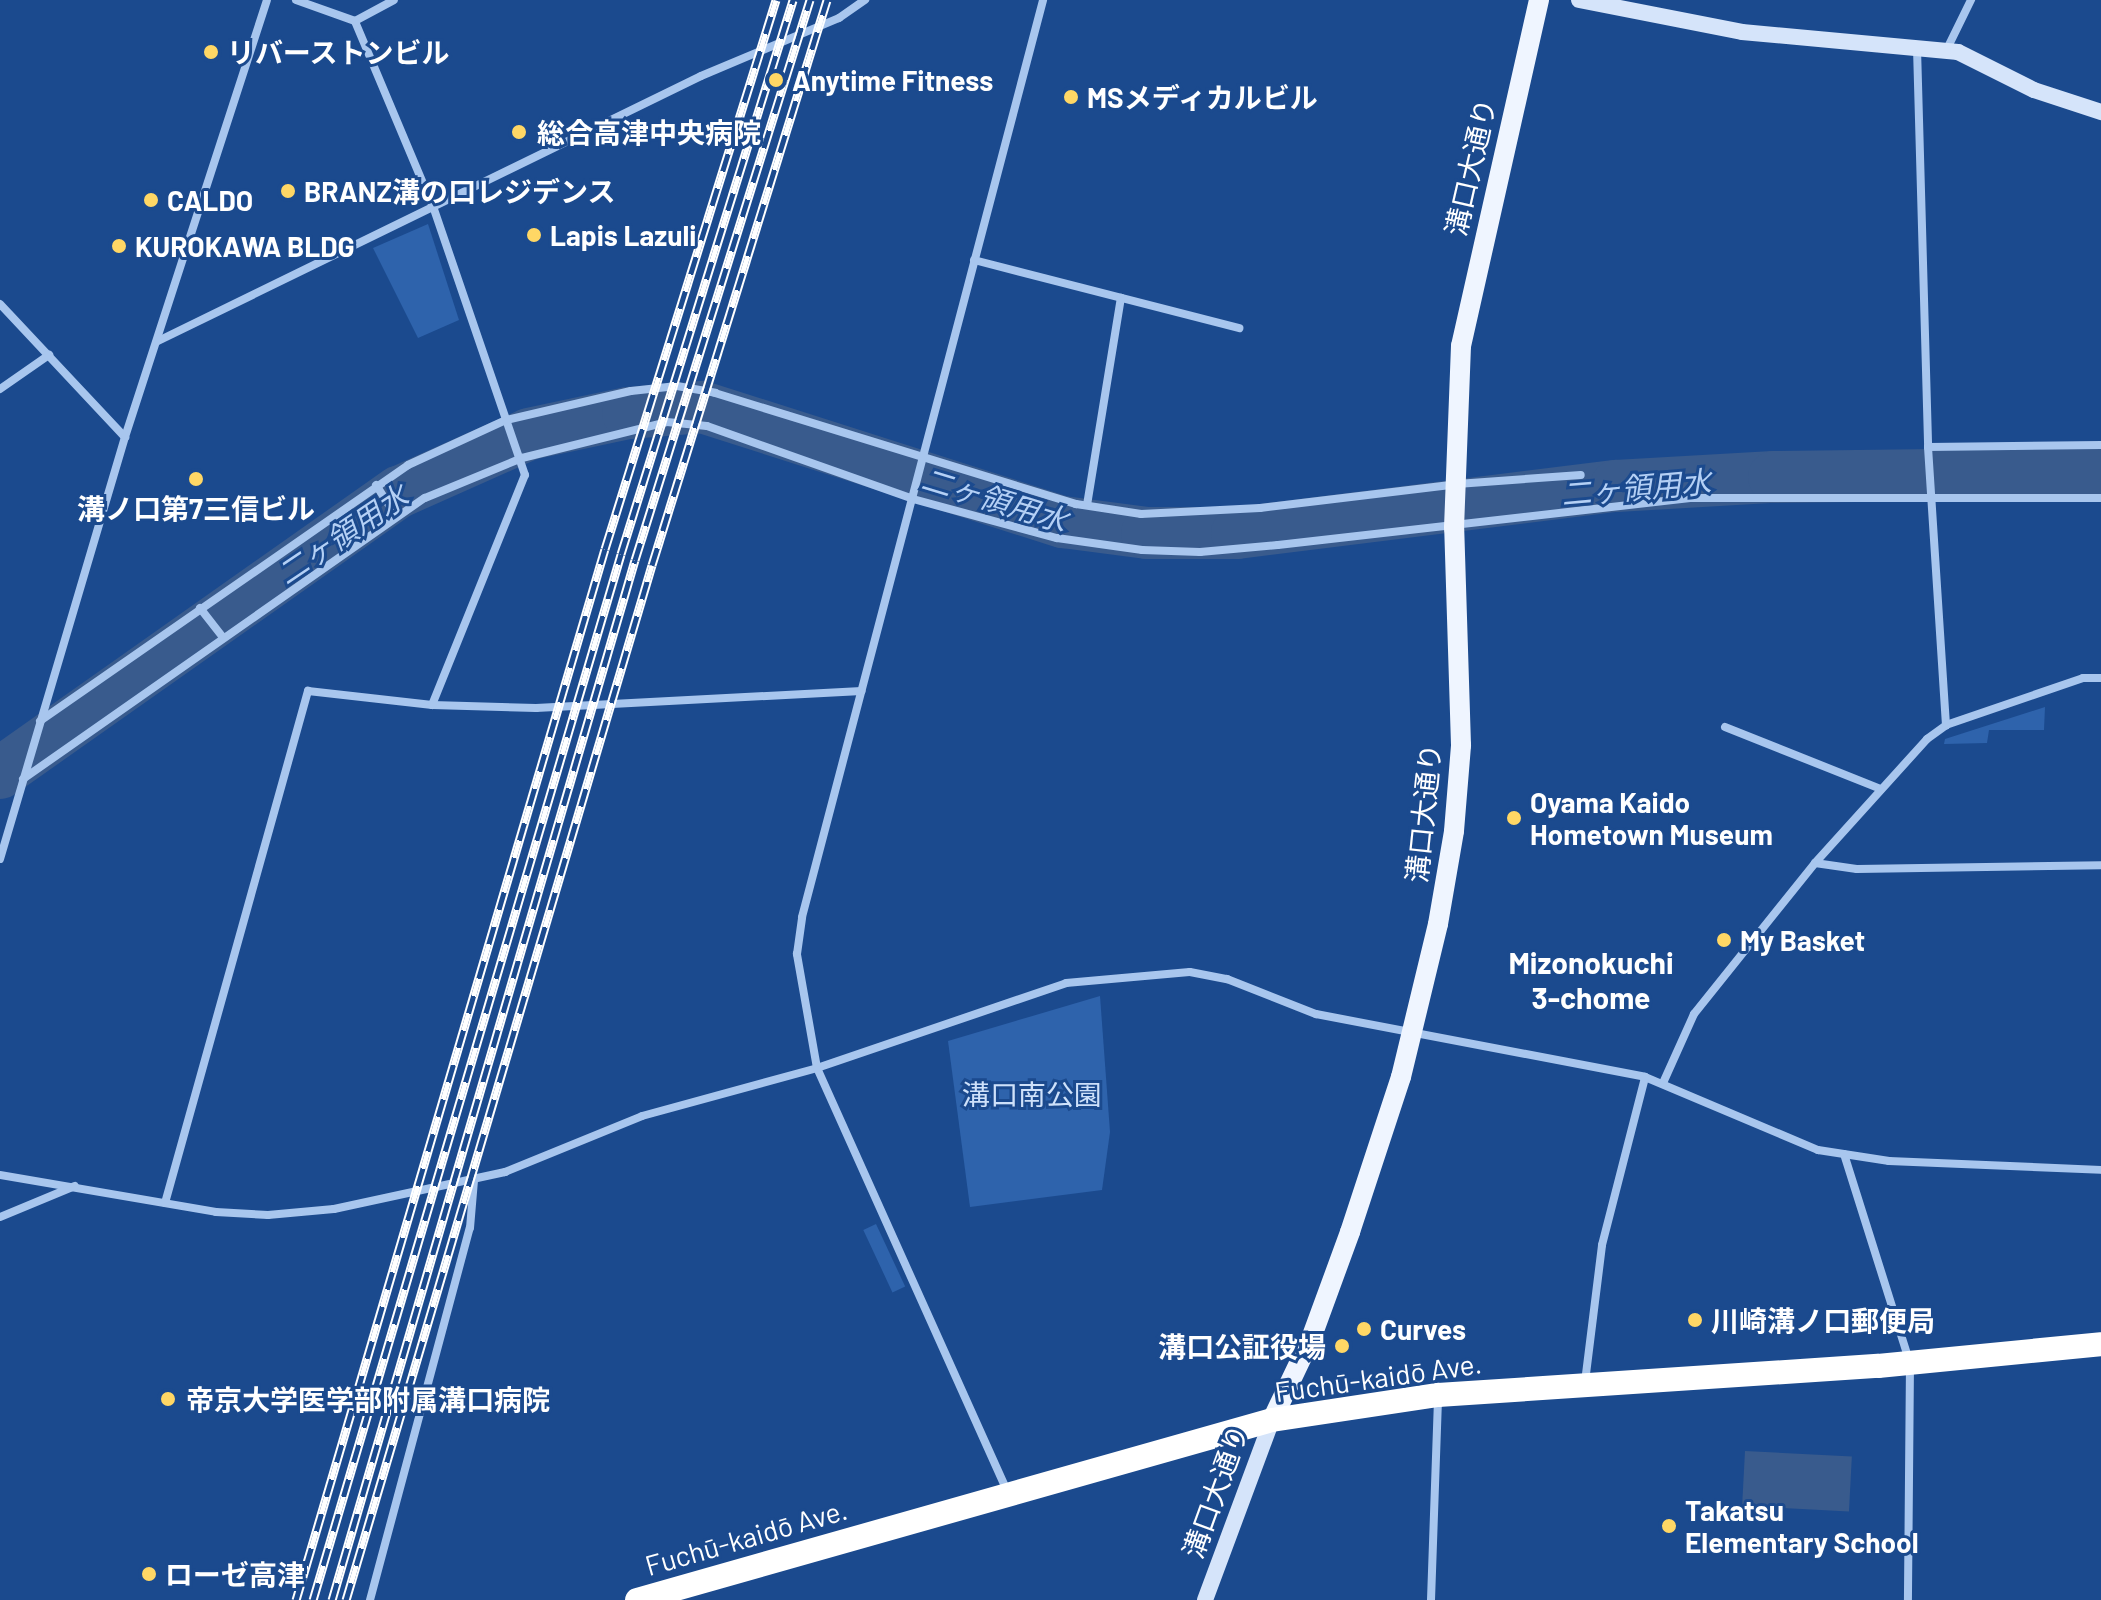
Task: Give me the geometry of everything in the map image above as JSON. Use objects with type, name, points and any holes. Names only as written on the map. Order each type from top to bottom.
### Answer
[{"type":"highway","name":"Fuchū-kaidō Ave.","points":[[637,1600],[1272,1420],[1438,1395],[1910,1363],[2101,1344]]},
{"type":"main road","name":"溝口大通り","points":[[1272,1420],[1312,1336],[1350,1232],[1411,1034],[1438,924],[1459,776],[1455,522],[1461,346],[1539,0]]},
{"type":"street","points":[[0,859],[125,437],[267,0]]},
{"type":"street","points":[[296,0],[355,21],[433,207],[525,475],[432,705]]},
{"type":"street","points":[[355,21],[394,0]]},
{"type":"street","points":[[158,341],[701,76],[839,18],[865,0]]},
{"type":"street","points":[[1008,1493],[817,1068],[797,954],[802,917],[1043,0]]},
{"type":"street","points":[[1579,0],[1742,32],[1946,51],[2034,90],[2101,112]]},
{"type":"street","points":[[1946,51],[1971,0]]},
{"type":"street","points":[[1917,47],[1928,447],[1946,725]]},
{"type":"street","points":[[974,260],[1239,328]]},
{"type":"street","points":[[1087,505],[1121,298]]},
{"type":"street","points":[[0,304],[125,437]]},
{"type":"street","points":[[0,389],[49,355]]},
{"type":"street","points":[[40,721],[376,485],[506,420],[677,386],[715,393],[922,464],[1087,505],[1141,514],[1199,514],[1581,475]]},
{"type":"street","points":[[23,779],[396,516],[520,454],[667,422],[707,426],[1057,538],[1142,550],[1200,552],[1692,498],[2101,498]]},
{"type":"street","points":[[1928,447],[2101,445]]},
{"type":"street","points":[[376,485],[396,516]]},
{"type":"street","points":[[200,608],[223,637]]},
{"type":"street","points":[[1663,1083],[1694,1014],[1815,863],[1881,789],[1946,725],[2083,678],[2101,678]]},
{"type":"street","points":[[165,1203],[308,691],[432,705],[536,708],[862,691]]},
{"type":"street","points":[[1725,727],[1881,789]]},
{"type":"street","points":[[1815,863],[1857,869],[2101,865]]},
{"type":"street","points":[[0,1175],[165,1203],[268,1215],[334,1209],[474,1180],[539,1160],[642,1116],[817,1068],[1066,983],[1130,974],[1190,972],[1227,979],[1316,1014],[1645,1077],[1818,1150],[1889,1161],[2101,1170]]},
{"type":"street","points":[[1585,1385],[1602,1245],[1645,1077]]},
{"type":"street","points":[[1844,1154],[1910,1363],[1908,1600]]},
{"type":"street","points":[[370,1600],[470,1228],[474,1180]]},
{"type":"street","points":[[0,1217],[76,1186]]},
{"type":"street","points":[[1431,1600],[1438,1395]]},
{"type":"street","name":"溝口大通り","points":[[1205,1600],[1272,1420]]},
{"type":"green space","points":[[428,224],[459,320],[418,338],[373,248]]},
{"type":"green space","points":[[2045,707],[2044,730],[1989,730],[1987,743],[1944,744],[1945,739]]},
{"type":"green space","name":"溝口南公園","points":[[1100,996],[1110,1132],[1102,1190],[970,1207],[948,1041]]},
{"type":"green space","points":[[876,1224],[905,1287],[892,1292],[863,1230]]},
{"type":"shaded area","points":[[1745,1451],[1852,1457],[1849,1512],[1742,1506]]},
{"type":"waterway","name":"二ヶ領用水","points":[[0,773],[399,492],[529,434],[628,413],[702,407],[1063,522],[1147,533],[1237,533],[1616,486],[1774,477],[2101,473]]},
{"type":"railway","points":[[296,1600],[605,549],[776,0]]},
{"type":"railway","points":[[313,1600],[621,554],[793,0]]},
{"type":"railway","points":[[332,1600],[635,560],[810,0]]},
{"type":"railway","points":[[346,1600],[652,565],[827,0]]},
{"type":"place","name":"リバーストンビル","points":[[211,52]]},
{"type":"place","name":"Anytime Fitness","points":[[776,80]]},
{"type":"place","name":"MSメディカルビル","points":[[1071,97]]},
{"type":"place","name":"総合高津中央病院","points":[[519,132]]},
{"type":"place","name":"BRANZ溝の口レジデンス","points":[[288,191]]},
{"type":"place","name":"CALDO","points":[[151,200]]},
{"type":"place","name":"Lapis Lazuli","points":[[534,235]]},
{"type":"place","name":"KUROKAWA BLDG","points":[[119,246]]},
{"type":"place","name":"溝ノ口第7三信ビル","points":[[196,479]]},
{"type":"place","name":"Oyama Kaido Hometown Museum","points":[[1514,818]]},
{"type":"place","name":"My Basket","points":[[1724,940]]},
{"type":"place","name":"川崎溝ノ口郵便局","points":[[1695,1320]]},
{"type":"place","name":"Curves","points":[[1364,1329]]},
{"type":"place","name":"溝口公証役場","points":[[1342,1346]]},
{"type":"place","name":"帝京大学医学部附属溝口病院","points":[[168,1399]]},
{"type":"place","name":"Takatsu Elementary School","points":[[1669,1526]]},
{"type":"place","name":"ローゼ高津","points":[[149,1574]]},
{"type":"district","name":"Mizonokuchi 3-chome","points":[[1591,979]]}]
